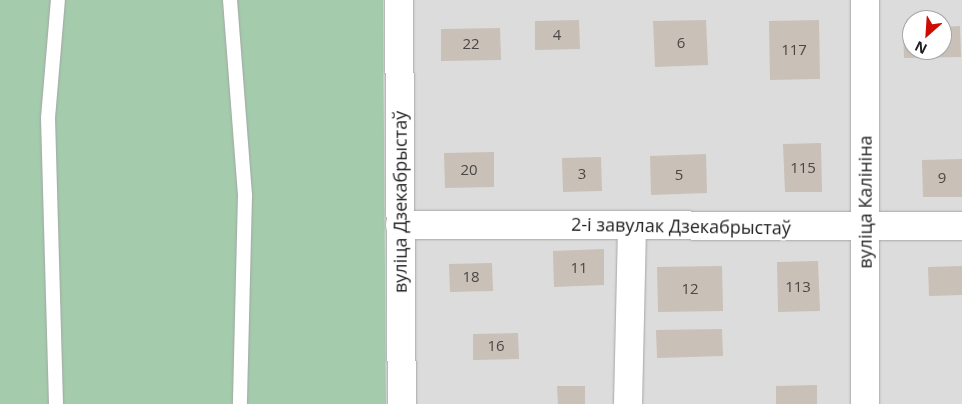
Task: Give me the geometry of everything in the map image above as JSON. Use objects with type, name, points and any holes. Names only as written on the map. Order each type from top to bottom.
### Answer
[{"type":"street","name":"вуліца Дзекабрыстаў","points":[[399,0],[402,404]]},
{"type":"street","name":"вуліца Калініна","points":[[865,0],[865,404]]},
{"type":"street","name":"2-і завулак Дзекабрыстаў","points":[[400,225],[865,228],[962,226]]},
{"type":"street","points":[[628,404],[632,225]]},
{"type":"lane","points":[[56,404],[48,118],[58,0]]},
{"type":"lane","points":[[230,0],[245,195],[240,404]]},
{"type":"shaded area","points":[[383,0],[962,0],[962,404],[386,404]]},
{"type":"green space","points":[[0,0],[383,0],[386,404],[0,404]]},
{"type":"building","points":[[579,20],[580,49],[535,50],[535,21]]},
{"type":"building","points":[[706,20],[708,65],[655,67],[653,21]]},
{"type":"building","points":[[819,20],[820,79],[770,80],[769,21]]},
{"type":"building","points":[[952,26],[960,26],[961,57],[952,57]]},
{"type":"building","points":[[500,28],[501,60],[441,61],[441,29]]},
{"type":"building","points":[[821,143],[822,192],[785,192],[783,144]]},
{"type":"building","points":[[494,152],[494,187],[445,188],[444,153]]},
{"type":"building","points":[[706,154],[707,193],[651,195],[650,156]]},
{"type":"building","points":[[601,157],[602,191],[563,192],[562,158]]},
{"type":"building","points":[[962,159],[962,197],[923,197],[922,160]]},
{"type":"building","points":[[604,249],[604,285],[554,287],[553,251]]},
{"type":"building","points":[[818,261],[820,311],[778,312],[777,262]]},
{"type":"building","points":[[492,263],[493,291],[450,292],[449,264]]},
{"type":"building","points":[[722,266],[723,311],[658,312],[657,267]]},
{"type":"building","points":[[962,266],[962,295],[929,296],[928,267]]},
{"type":"building","points":[[722,329],[723,356],[657,358],[656,330]]},
{"type":"building","points":[[518,333],[519,359],[473,360],[473,334]]},
{"type":"building","points":[[817,385],[817,404],[776,404],[776,386]]},
{"type":"building","points":[[557,386],[585,386],[585,404],[558,404]]}]
